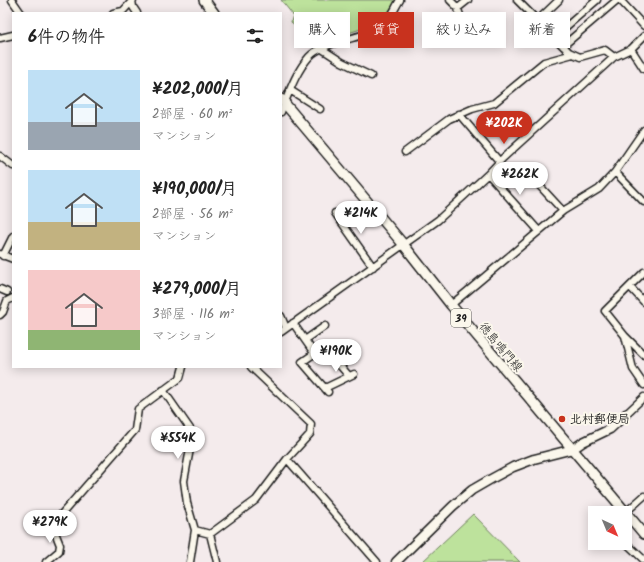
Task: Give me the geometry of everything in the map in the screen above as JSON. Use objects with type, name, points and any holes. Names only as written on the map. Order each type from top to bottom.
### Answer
[{"type":"main road","points":[[204,0],[213,12]]},
{"type":"main road","name":"徳島鳴門線","points":[[282,105],[403,244],[451,306],[621,506]]},
{"type":"main road","name":"徳島鳴門線","points":[[632,519],[644,534]]},
{"type":"street","points":[[12,0],[20,12]]},
{"type":"street","points":[[118,12],[123,11],[133,0]]},
{"type":"street","points":[[133,0],[133,7],[136,12]]},
{"type":"street","points":[[282,105],[298,71],[309,56],[314,52],[380,27],[387,21],[400,0]]},
{"type":"street","points":[[450,0],[458,8],[458,12]]},
{"type":"street","points":[[458,8],[468,0]]},
{"type":"street","points":[[518,0],[530,12]]},
{"type":"street","points":[[546,12],[559,0]]},
{"type":"street","points":[[570,23],[597,0]]},
{"type":"street","points":[[570,40],[617,0]]},
{"type":"street","points":[[620,0],[644,26]]},
{"type":"street","points":[[0,38],[12,35]]},
{"type":"street","points":[[284,330],[438,220],[614,57],[631,49],[644,36]]},
{"type":"street","points":[[565,48],[572,54],[580,57],[605,50],[614,57]]},
{"type":"street","points":[[322,49],[342,62],[371,76]]},
{"type":"street","points":[[631,49],[644,69]]},
{"type":"street","points":[[405,152],[449,119],[459,114],[494,103],[544,62],[572,54]]},
{"type":"street","points":[[290,90],[320,109]]},
{"type":"street","points":[[459,114],[500,161]]},
{"type":"street","points":[[451,306],[538,230],[563,211],[599,190],[615,172],[644,130]]},
{"type":"street","points":[[0,156],[12,165]]},
{"type":"street","points":[[526,172],[563,211]]},
{"type":"street","points":[[615,172],[644,202]]},
{"type":"street","points":[[488,174],[538,230]]},
{"type":"street","points":[[335,213],[372,267]]},
{"type":"street","points":[[12,238],[2,255],[12,259]]},
{"type":"street","points":[[644,272],[605,312],[625,336],[644,355]]},
{"type":"street","points":[[630,287],[644,302]]},
{"type":"street","points":[[0,290],[7,292]]},
{"type":"street","points":[[0,315],[3,312],[7,301],[12,298]]},
{"type":"street","points":[[293,323],[314,353]]},
{"type":"street","points":[[305,340],[325,326]]},
{"type":"street","points":[[625,336],[633,369],[644,385]]},
{"type":"street","points":[[324,347],[352,375],[327,390],[302,362],[314,353],[324,347]]},
{"type":"street","points":[[46,562],[59,551],[60,545],[52,525],[135,430],[138,409],[180,378],[183,368]]},
{"type":"street","points":[[210,534],[256,500],[287,459],[310,434],[312,424],[252,368]]},
{"type":"street","points":[[163,390],[192,433],[184,481],[187,503],[194,530],[190,562]]},
{"type":"street","points":[[396,562],[453,506],[478,486],[513,467],[534,459],[572,449],[610,429],[644,397]]},
{"type":"street","points":[[287,459],[377,562]]},
{"type":"street","points":[[632,507],[644,496]]},
{"type":"street","points":[[194,530],[210,534]]},
{"type":"street","points":[[210,534],[217,562]]},
{"type":"street","points":[[632,549],[644,560]]},
{"type":"green space","points":[[281,0],[396,0],[388,12],[358,12],[358,30],[350,32],[350,12],[294,12],[294,24],[291,22],[293,15]]},
{"type":"green space","points":[[473,514],[520,562],[422,562]]},
{"type":"place","name":"北村郵便局","points":[[562,419]]}]
